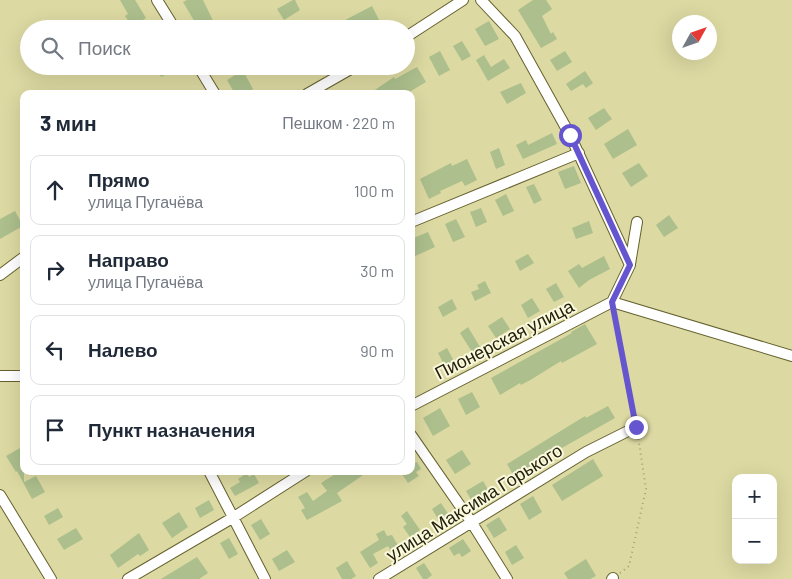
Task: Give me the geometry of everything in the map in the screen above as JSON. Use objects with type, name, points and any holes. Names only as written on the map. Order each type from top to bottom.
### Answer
[{"type":"street","points":[[158,0],[170,20]]},
{"type":"street","points":[[415,31],[463,0]]},
{"type":"street","points":[[480,0],[515,36],[579,153],[630,265]]},
{"type":"street","points":[[203,75],[213,90]]},
{"type":"street","points":[[314,90],[340,75]]},
{"type":"street","points":[[415,220],[579,153]]},
{"type":"street","points":[[637,222],[630,265],[612,302],[792,356]]},
{"type":"street","points":[[0,275],[20,260]]},
{"type":"street","name":"Пионерская улица","points":[[415,404],[612,302]]},
{"type":"street","points":[[0,376],[20,376]]},
{"type":"street","name":"улица Максима Горького","points":[[380,579],[586,452],[636,427]]},
{"type":"street","points":[[415,440],[508,579]]},
{"type":"street","points":[[212,475],[265,579]]},
{"type":"street","points":[[128,579],[234,517],[300,475]]},
{"type":"street","points":[[0,495],[51,579]]},
{"type":"path","points":[[612,302],[641,450],[646,489],[628,566],[613,579]]},
{"type":"building","points":[[120,0],[135,0],[146,18],[143,20],[128,20],[125,16],[128,14]]},
{"type":"building","points":[[187,0],[203,0],[213,20],[194,20],[183,2]]},
{"type":"building","points":[[295,0],[300,10],[284,20],[277,9]]},
{"type":"building","points":[[533,0],[546,0],[552,9],[542,16],[551,34],[553,32],[557,39],[541,48],[518,10]]},
{"type":"building","points":[[372,6],[379,20],[345,20]]},
{"type":"building","points":[[489,21],[499,39],[485,46],[475,29]]},
{"type":"building","points":[[462,41],[471,56],[462,61],[453,46]]},
{"type":"building","points":[[440,51],[450,70],[439,76],[429,57]]},
{"type":"building","points":[[565,51],[572,62],[557,71],[550,60]]},
{"type":"building","points":[[484,55],[491,67],[504,59],[510,68],[488,81],[476,60]]},
{"type":"building","points":[[417,67],[426,82],[413,90],[375,90],[394,77],[395,79],[402,75],[415,75],[415,68]]},
{"type":"building","points":[[585,71],[593,83],[586,88],[583,84],[571,91],[566,84]]},
{"type":"building","points":[[235,75],[245,75],[253,89],[233,90],[227,80]]},
{"type":"building","points":[[521,83],[526,93],[507,104],[500,92]]},
{"type":"building","points":[[604,108],[612,119],[596,130],[588,118]]},
{"type":"building","points":[[628,129],[637,145],[613,159],[604,144]]},
{"type":"building","points":[[552,133],[557,144],[523,159],[516,145],[526,140],[528,145]]},
{"type":"building","points":[[499,148],[505,165],[496,169],[490,152]]},
{"type":"building","points":[[467,159],[477,180],[465,186],[462,181],[440,191],[441,193],[429,199],[420,179],[451,163],[452,166]]},
{"type":"building","points":[[639,163],[648,176],[631,187],[622,173]]},
{"type":"building","points":[[574,166],[581,183],[565,189],[558,172]]},
{"type":"building","points":[[534,184],[542,200],[534,204],[526,187]]},
{"type":"building","points":[[506,194],[514,211],[503,216],[495,200]]},
{"type":"building","points":[[481,208],[487,222],[476,227],[470,212]]},
{"type":"building","points":[[15,211],[20,220],[20,228],[0,239],[0,219]]},
{"type":"building","points":[[669,215],[678,228],[664,237],[656,225]]},
{"type":"building","points":[[456,219],[465,237],[453,242],[445,224]]},
{"type":"building","points":[[589,221],[593,233],[576,239],[572,228]]},
{"type":"building","points":[[428,232],[435,247],[415,256],[415,237]]},
{"type":"building","points":[[528,254],[534,263],[520,271],[515,261]]},
{"type":"building","points":[[604,256],[610,269],[589,280],[579,288],[568,271],[579,264],[582,268]]},
{"type":"building","points":[[485,281],[491,293],[475,301],[471,292],[479,289],[477,285]]},
{"type":"building","points":[[556,283],[564,297],[554,302],[546,289]]},
{"type":"building","points":[[532,298],[540,311],[528,318],[521,305]]},
{"type":"building","points":[[452,299],[457,309],[443,317],[438,307]]},
{"type":"building","points":[[502,317],[510,329],[496,338],[488,326]]},
{"type":"building","points":[[585,324],[597,344],[562,363],[561,361],[532,379],[521,385],[520,383],[500,395],[491,378]]},
{"type":"building","points":[[468,327],[480,347],[472,352],[460,333]]},
{"type":"building","points":[[447,348],[455,363],[446,368],[438,353]]},
{"type":"building","points":[[472,392],[480,407],[466,415],[458,399]]},
{"type":"building","points":[[608,406],[615,418],[560,449],[515,478],[507,464],[585,416],[586,418]]},
{"type":"building","points":[[440,408],[450,426],[433,436],[423,418]]},
{"type":"building","points":[[20,448],[20,475],[24,475],[24,482],[36,476],[45,492],[32,499],[17,471],[6,456]]},
{"type":"building","points":[[462,450],[471,464],[455,474],[446,460]]},
{"type":"building","points":[[593,459],[603,476],[562,501],[552,485]]},
{"type":"building","points":[[417,462],[421,469],[416,472],[419,476],[408,483],[403,475],[415,475],[415,463]]},
{"type":"building","points":[[244,475],[249,477],[255,475],[259,483],[235,496],[230,488],[240,482],[238,479]]},
{"type":"building","points":[[334,475],[363,475],[337,493],[342,501],[307,520],[301,510],[305,508],[298,497],[307,492],[313,501],[327,491],[321,483]]},
{"type":"building","points":[[483,481],[490,493],[473,503],[466,491]]},
{"type":"building","points":[[533,496],[542,512],[529,520],[520,504]]},
{"type":"building","points":[[209,500],[214,510],[200,518],[195,508]]},
{"type":"building","points":[[441,503],[451,518],[441,524],[432,509]]},
{"type":"building","points":[[58,508],[63,517],[49,525],[44,516]]},
{"type":"building","points":[[407,511],[420,530],[410,537],[403,527],[407,524],[401,516]]},
{"type":"building","points":[[179,512],[188,527],[172,538],[162,523]]},
{"type":"building","points":[[499,517],[507,530],[494,538],[486,525]]},
{"type":"building","points":[[261,519],[270,534],[260,540],[251,525]]},
{"type":"building","points":[[76,528],[83,539],[64,550],[57,539]]},
{"type":"building","points":[[384,530],[387,536],[392,535],[400,549],[392,553],[388,546],[373,554],[378,563],[370,568],[360,552],[379,540],[376,534]]},
{"type":"building","points":[[139,533],[149,550],[140,556],[138,554],[118,568],[110,555]]},
{"type":"building","points":[[229,538],[238,554],[229,559],[220,543]]},
{"type":"building","points":[[463,539],[471,551],[462,557],[459,553],[454,556],[449,548]]},
{"type":"building","points":[[516,545],[524,558],[512,565],[505,552]]},
{"type":"building","points":[[287,550],[295,562],[279,571],[272,559]]},
{"type":"building","points":[[197,557],[208,573],[199,579],[161,579]]},
{"type":"building","points":[[586,559],[596,576],[590,579],[568,579],[564,573]]},
{"type":"building","points":[[347,561],[356,576],[351,579],[342,579],[336,568]]},
{"type":"building","points":[[424,563],[432,575],[427,579],[423,579],[416,568]]},
{"type":"route","points":[[570,135],[630,265],[612,302],[636,427]]}]
